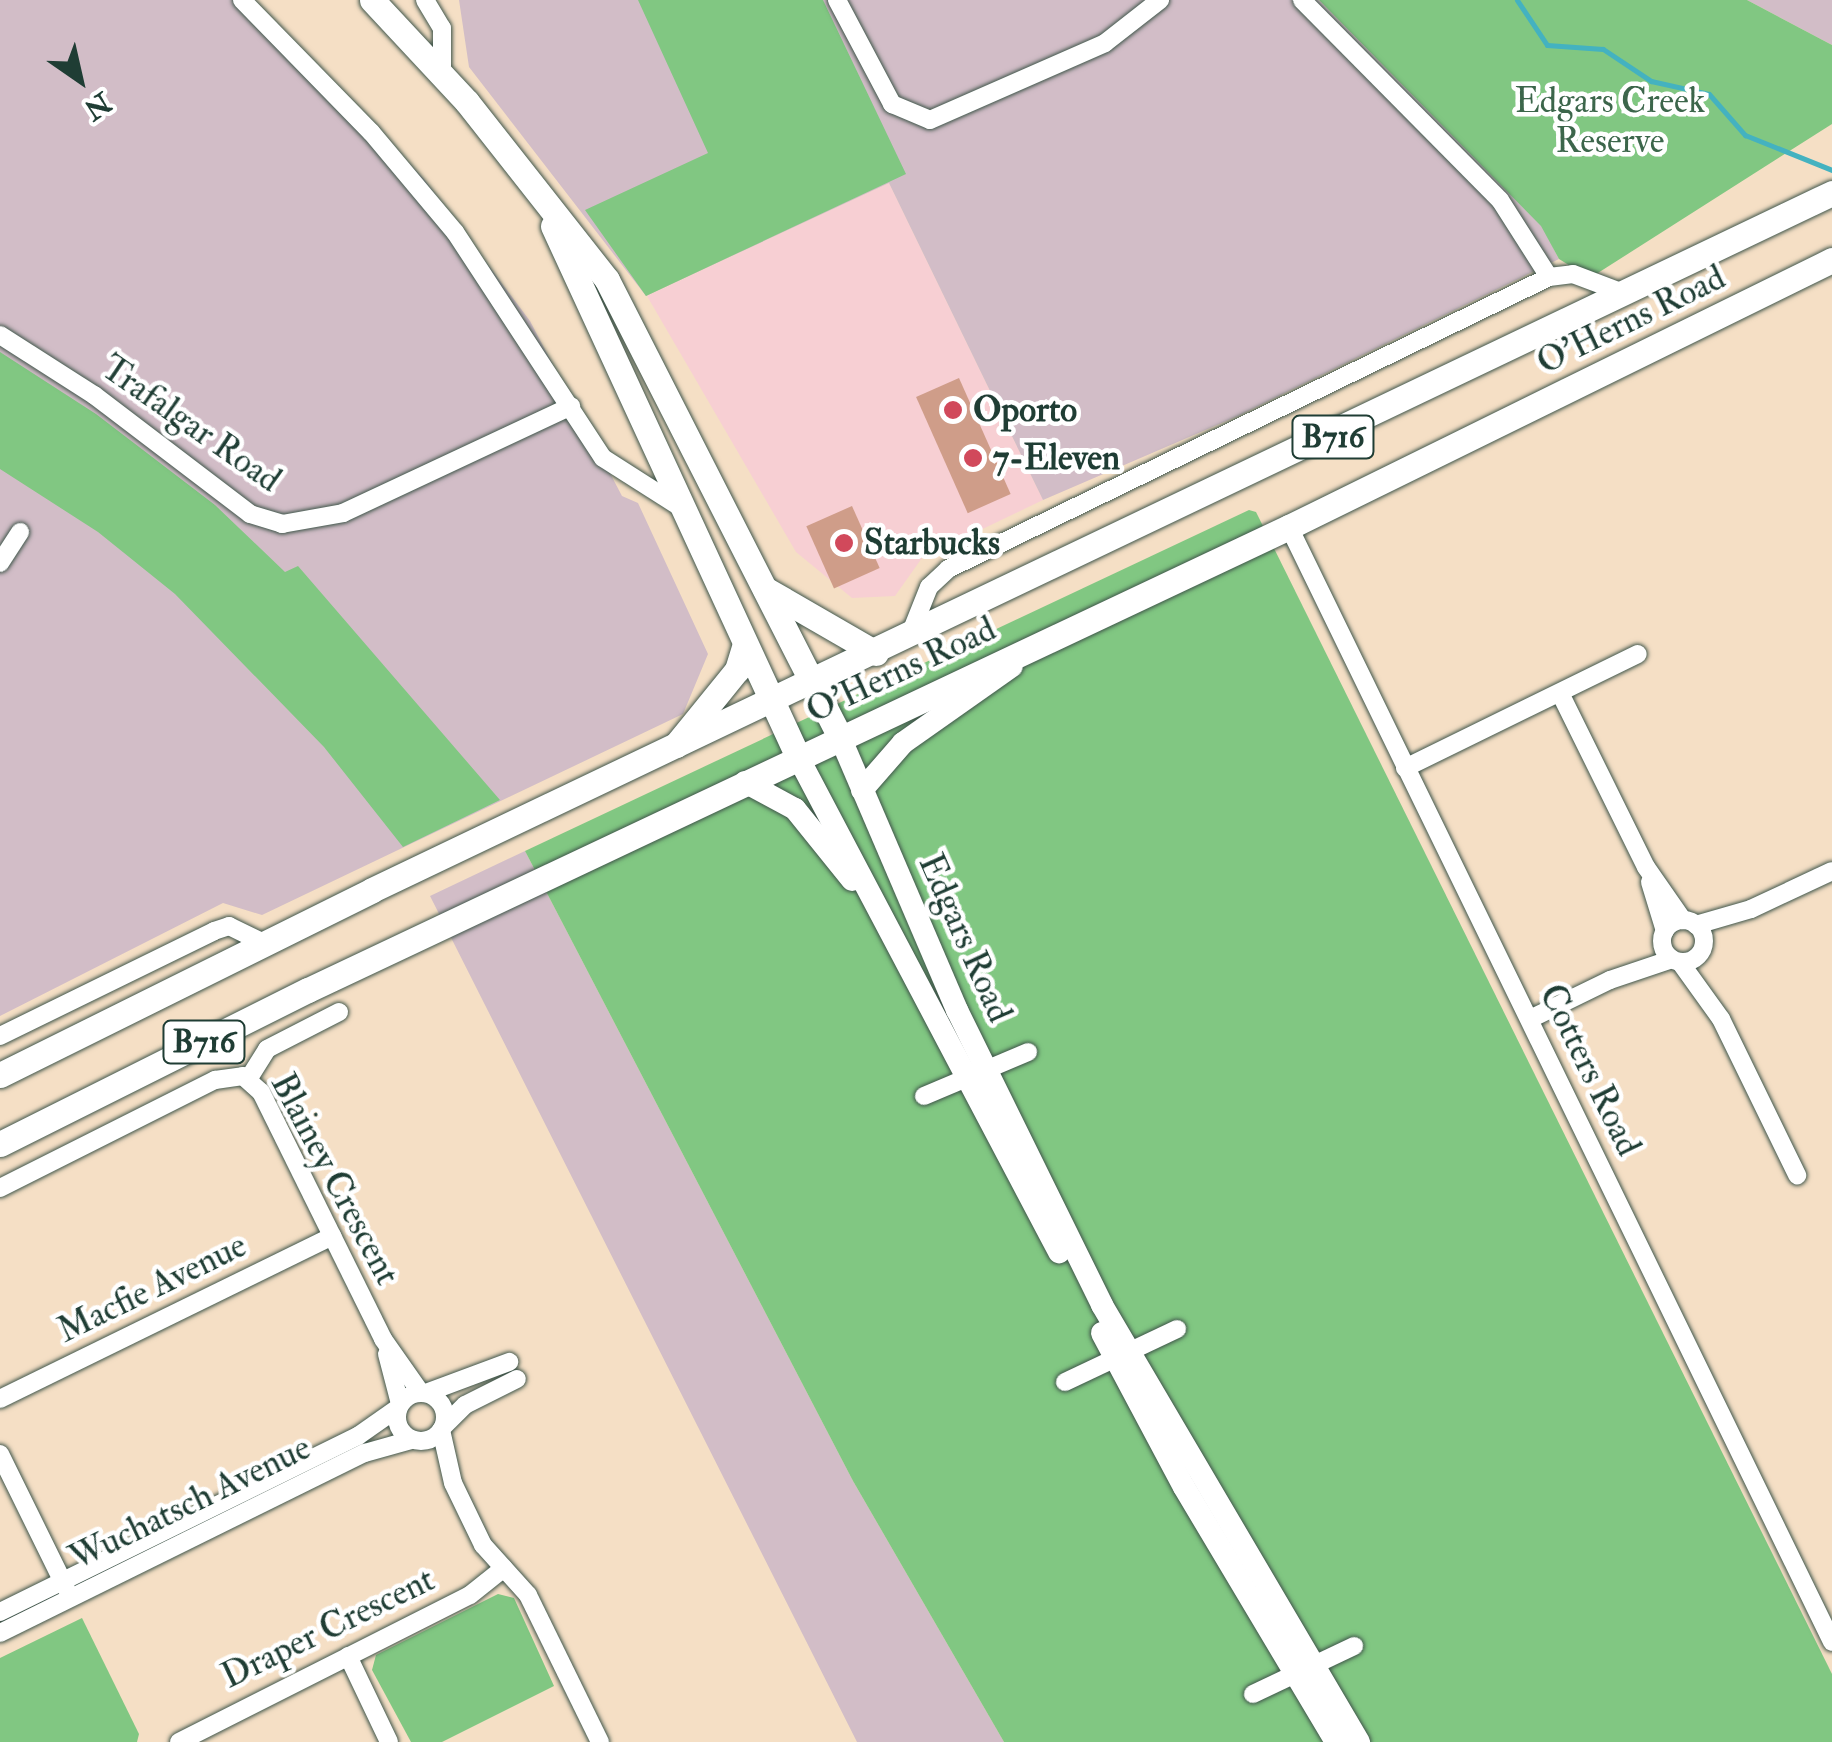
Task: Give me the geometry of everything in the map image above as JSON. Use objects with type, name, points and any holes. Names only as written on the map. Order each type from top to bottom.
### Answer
[{"type":"main road","name":"Edgars Road","points":[[372,0],[515,160],[625,309],[840,737],[977,1073]]},
{"type":"main road","name":"Edgars Road","points":[[515,160],[591,299],[680,507],[798,757],[883,917],[977,1073],[1123,1355],[1301,1672],[1336,1742]]},
{"type":"main road","name":"O'Herns Road","points":[[0,1075],[264,943],[1828,195]]},
{"type":"main road","name":"O'Herns Road","points":[[0,1144],[744,782],[1289,527],[1832,260]]},
{"type":"main road","points":[[764,589],[876,653]]},
{"type":"main road","points":[[862,790],[902,743],[1052,638]]},
{"type":"main road","points":[[673,749],[737,670],[745,644]]},
{"type":"main road","points":[[744,782],[795,809],[883,917]]},
{"type":"main road","name":"Edgars Road","points":[[1301,1672],[1359,1742]]},
{"type":"street","points":[[242,0],[425,194],[521,324],[610,464],[680,507]]},
{"type":"street","points":[[425,0],[442,28],[442,74]]},
{"type":"street","points":[[837,0],[892,104],[930,120],[1104,43],[1160,0]]},
{"type":"street","points":[[1302,0],[1500,200],[1550,277],[1573,274],[1626,294]]},
{"type":"street","name":"O'Herns Road","points":[[909,637],[929,587],[948,569],[1550,277]]},
{"type":"street","name":"Trafalgar Road","points":[[0,335],[94,394],[250,514],[282,524],[344,513],[571,406]]},
{"type":"street","name":"Cotters Road","points":[[1289,527],[1832,1642]]},
{"type":"street","points":[[0,563],[20,532]]},
{"type":"street","points":[[1406,768],[1638,654]]},
{"type":"street","points":[[1560,693],[1646,867],[1696,935],[1721,1019],[1797,1174]]},
{"type":"street","points":[[1646,867],[1664,936],[1676,961],[1721,1019]]},
{"type":"street","points":[[1610,980],[1664,936],[1696,935],[1832,871]]},
{"type":"street","points":[[0,1036],[214,930],[230,926],[264,943]]},
{"type":"street","points":[[1530,1019],[1610,980],[1676,961],[1696,935]]},
{"type":"street","points":[[249,1078],[268,1049],[338,1012]]},
{"type":"street","points":[[924,1096],[1028,1052]]},
{"type":"street","name":"Blainey Crescent","points":[[0,1188],[215,1080],[249,1078],[383,1340],[423,1393]]},
{"type":"street","name":"Macfie Avenue","points":[[0,1399],[332,1236]]},
{"type":"street","points":[[1065,1382],[1177,1329]]},
{"type":"street","name":"Blainey Crescent","points":[[383,1340],[399,1406]]},
{"type":"street","points":[[412,1440],[428,1440],[513,1371],[423,1393],[399,1406],[400,1430],[454,1483]]},
{"type":"street","points":[[423,1393],[440,1402],[454,1483],[483,1545],[528,1595],[600,1742]]},
{"type":"street","name":"Wuchatsch Avenue","points":[[0,1633],[67,1590],[358,1436],[399,1406]]},
{"type":"street","name":"Wuchatsch Avenue","points":[[0,1612],[67,1590],[365,1453],[412,1440]]},
{"type":"street","points":[[0,1454],[67,1590]]},
{"type":"street","name":"Draper Crescent","points":[[179,1742],[470,1595],[504,1568]]},
{"type":"street","points":[[1253,1694],[1354,1646]]},
{"type":"street","points":[[348,1656],[390,1742]]},
{"type":"shaded area","points":[[0,0],[253,0],[424,179],[530,321],[622,496],[638,503],[708,654],[683,714],[262,915],[223,903],[0,1016]]},
{"type":"shaded area","points":[[459,0],[1319,0],[1542,226],[1559,259],[1238,416],[1043,500],[889,183],[646,296],[469,67]]},
{"type":"shaded area","points":[[1747,0],[1832,0],[1832,45]]},
{"type":"shaded area","points":[[889,183],[1043,500],[922,558],[895,596],[852,598],[796,552],[647,296]]},
{"type":"shaded area","points":[[525,851],[853,1481],[1004,1742],[857,1742],[430,896]]},
{"type":"green space","points":[[638,0],[823,0],[906,174],[646,296],[585,210],[708,153]]},
{"type":"green space","name":"Edgars Creek Reserve","points":[[1319,0],[1747,0],[1832,45],[1832,124],[1590,278],[1559,259],[1541,226]]},
{"type":"green space","points":[[0,352],[96,414],[215,505],[285,572],[298,566],[500,800],[403,847],[324,747],[175,594],[98,532],[0,469]]},
{"type":"green space","points":[[1249,510],[1256,512],[1832,1674],[1832,1742],[1004,1742],[853,1481],[525,851]]},
{"type":"green space","points":[[498,1594],[514,1598],[554,1686],[442,1742],[411,1742],[372,1670],[376,1655]]},
{"type":"green space","points":[[82,1618],[139,1734],[137,1742],[0,1742],[0,1658]]},
{"type":"building","points":[[959,378],[1011,494],[968,513],[916,397]]},
{"type":"building","points":[[852,506],[880,568],[834,588],[806,526]]},
{"type":"waterway","points":[[1517,0],[1547,45],[1603,49],[1651,81],[1709,94],[1745,135],[1832,170]]},
{"type":"place","name":"Oporto","points":[[953,410]]},
{"type":"place","name":"7-Eleven","points":[[973,458]]},
{"type":"place","name":"Starbucks","points":[[844,543]]}]
